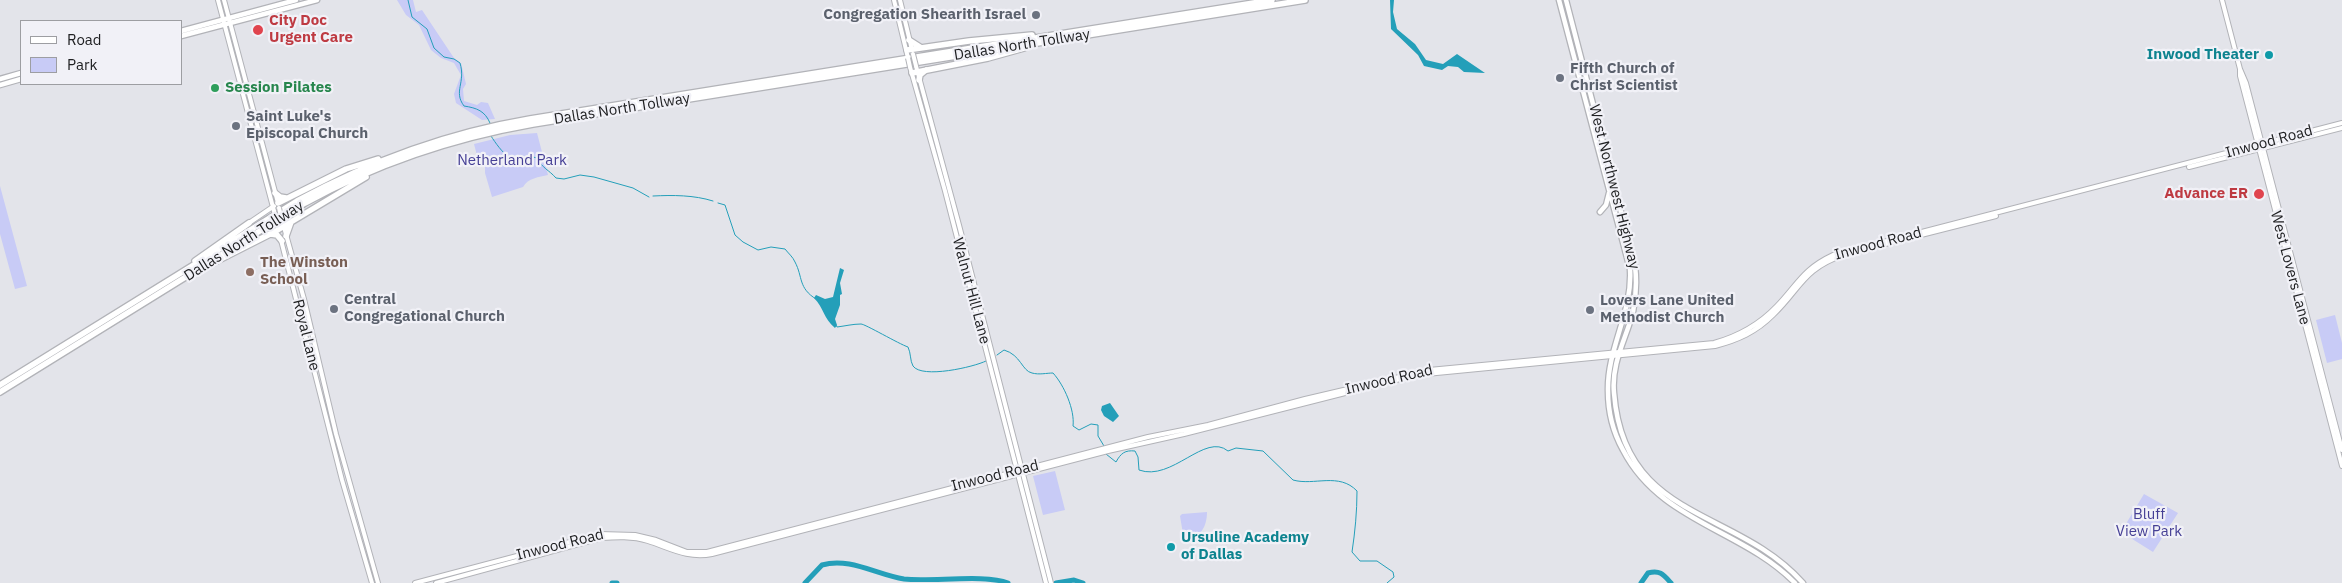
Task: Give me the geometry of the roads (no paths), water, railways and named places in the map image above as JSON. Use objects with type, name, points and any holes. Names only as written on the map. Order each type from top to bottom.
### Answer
[{"type":"highway","name":"Dallas North Tollway","points":[[0,392],[315,192],[402,152],[510,122],[1272,0]]},
{"type":"highway","name":"Dallas North Tollway","points":[[0,384],[305,203],[385,165],[457,140],[514,127],[1305,0]]},
{"type":"highway","points":[[910,52],[922,47],[1016,36],[1052,35]]},
{"type":"highway","points":[[909,40],[914,45],[922,47]]},
{"type":"highway","points":[[914,69],[927,70],[988,58],[1045,42]]},
{"type":"highway","points":[[920,80],[922,72],[927,70]]},
{"type":"highway","points":[[276,208],[286,198],[346,169],[402,152]]},
{"type":"highway","points":[[188,272],[231,256],[269,235],[280,225],[292,221],[385,165]]},
{"type":"highway","points":[[275,193],[280,197],[286,198]]},
{"type":"highway","points":[[269,235],[277,235],[284,238],[287,228],[292,221]]},
{"type":"highway","points":[[188,272],[211,248],[248,224]]},
{"type":"main road","name":"Royal Lane","points":[[218,0],[255,139],[284,238],[296,269],[320,380]]},
{"type":"main road","name":"Royal Lane","points":[[224,0],[275,193],[276,208]]},
{"type":"main road","points":[[278,8],[296,0]]},
{"type":"main road","points":[[182,36],[229,20],[317,0]]},
{"type":"main road","name":"Walnut Hill Lane","points":[[894,0],[909,40],[910,52]]},
{"type":"main road","name":"Walnut Hill Lane","points":[[900,0],[900,14],[948,204],[1051,583]]},
{"type":"main road","name":"West Northwest Highway","points":[[1559,0],[1628,259],[1629,297],[1611,355],[1608,383],[1610,412],[1617,437],[1631,465],[1652,490],[1671,505],[1727,534],[1768,552],[1803,583]]},
{"type":"main road","name":"West Northwest Highway","points":[[1566,0],[1634,258],[1635,302],[1618,355],[1613,378],[1615,407],[1622,435],[1638,464],[1655,486],[1672,500],[1768,560],[1795,583]]},
{"type":"main road","name":"West Lovers Lane","points":[[2222,0],[2240,69],[2243,72],[2260,146],[2341,451],[2342,466]]},
{"type":"main road","points":[[182,31],[223,22]]},
{"type":"main road","points":[[235,63],[240,62]]},
{"type":"main road","name":"Walnut Hill Lane","points":[[914,69],[920,80],[957,218],[1046,583]]},
{"type":"main road","points":[[0,79],[20,74]]},
{"type":"main road","points":[[238,77],[244,75]]},
{"type":"main road","points":[[0,85],[20,79]]},
{"type":"main road","points":[[248,112],[253,111]]},
{"type":"main road","name":"Inwood Road","points":[[415,583],[596,535],[612,533],[635,536],[686,552],[707,553],[1124,445],[1416,375],[1463,368],[1618,355],[1701,345],[1735,336],[1764,319],[1780,303],[1800,277],[1818,262],[1840,252],[1919,235],[2342,126]]},
{"type":"main road","points":[[255,139],[260,137]]},
{"type":"main road","points":[[1600,212],[1608,202],[1610,189]]},
{"type":"main road","points":[[248,224],[276,208]]},
{"type":"main road","name":"Royal Lane","points":[[284,238],[290,270],[372,583]]},
{"type":"main road","points":[[1628,259],[1634,258]]},
{"type":"main road","points":[[290,270],[296,269]]},
{"type":"main road","points":[[298,300],[304,299]]},
{"type":"main road","name":"Royal Lane","points":[[337,448],[378,583]]},
{"type":"main road","points":[[1030,521],[1035,520]]},
{"type":"main road","points":[[358,532],[363,530]]},
{"type":"main road","name":"Inwood Road","points":[[436,583],[597,539],[635,536]]},
{"type":"main road","points":[[462,570],[464,576]]},
{"type":"main road","points":[[1791,579],[1795,575]]},
{"type":"waterway","points":[[408,0],[412,17],[427,29],[434,48],[444,57],[454,59],[460,63],[462,76],[459,91],[464,106],[480,111],[490,123]]},
{"type":"waterway","points":[[491,136],[509,158],[521,162],[533,157],[537,158],[543,167],[556,178],[564,179],[580,175],[594,177],[633,188],[649,197]]},
{"type":"waterway","points":[[653,196],[683,196],[713,201]]},
{"type":"waterway","points":[[718,203],[725,205],[735,235],[743,242],[758,250],[771,247],[785,249],[794,260],[806,291],[816,299]]},
{"type":"waterway","points":[[836,325],[837,327],[861,324],[908,347],[912,364],[918,370],[927,372],[948,371],[986,361]]},
{"type":"waterway","points":[[997,355],[1004,350],[1014,355],[1029,372],[1037,374],[1053,373],[1068,398],[1073,426],[1079,430],[1091,424],[1098,425],[1098,436],[1104,446]]},
{"type":"waterway","points":[[1106,454],[1116,462],[1124,453],[1135,451],[1138,457],[1139,470],[1151,472],[1164,469],[1209,448],[1219,447],[1228,451],[1236,448],[1263,451],[1293,480],[1309,482],[1334,481],[1350,485],[1357,491],[1356,522],[1352,552],[1360,561],[1377,561],[1393,572],[1394,577],[1387,583]]},
{"type":"waterway","points":[[805,583],[822,565],[832,563],[853,565],[904,579],[986,579],[1008,583]]},
{"type":"waterway","points":[[1641,583],[1648,573],[1656,572],[1663,575],[1671,583]]},
{"type":"waterway","points":[[1056,583],[1074,580],[1083,583]]},
{"type":"waterway","points":[[612,583],[617,583]]},
{"type":"place","name":"Congregation Shearith Israel","points":[[1036,15]]},
{"type":"place","name":"City Doc Urgent Care","points":[[258,30]]},
{"type":"place","name":"Inwood Theater","points":[[2269,55]]},
{"type":"place","name":"Fifth Church of Christ Scientist","points":[[1560,78]]},
{"type":"place","name":"Session Pilates","points":[[215,88]]},
{"type":"place","name":"Saint Luke's Episcopal Church","points":[[236,126]]},
{"type":"place","name":"Advance ER","points":[[2259,194]]},
{"type":"place","name":"The Winston School","points":[[250,272]]},
{"type":"place","name":"Central Congregational Church","points":[[334,309]]},
{"type":"place","name":"Lovers Lane United Methodist Church","points":[[1590,310]]},
{"type":"place","name":"Ursuline Academy of Dallas","points":[[1171,547]]},
{"type":"park label","name":"Netherland Park","points":[[512,161]]},
{"type":"park label","name":"Bluff View Park","points":[[2149,524]]}]
